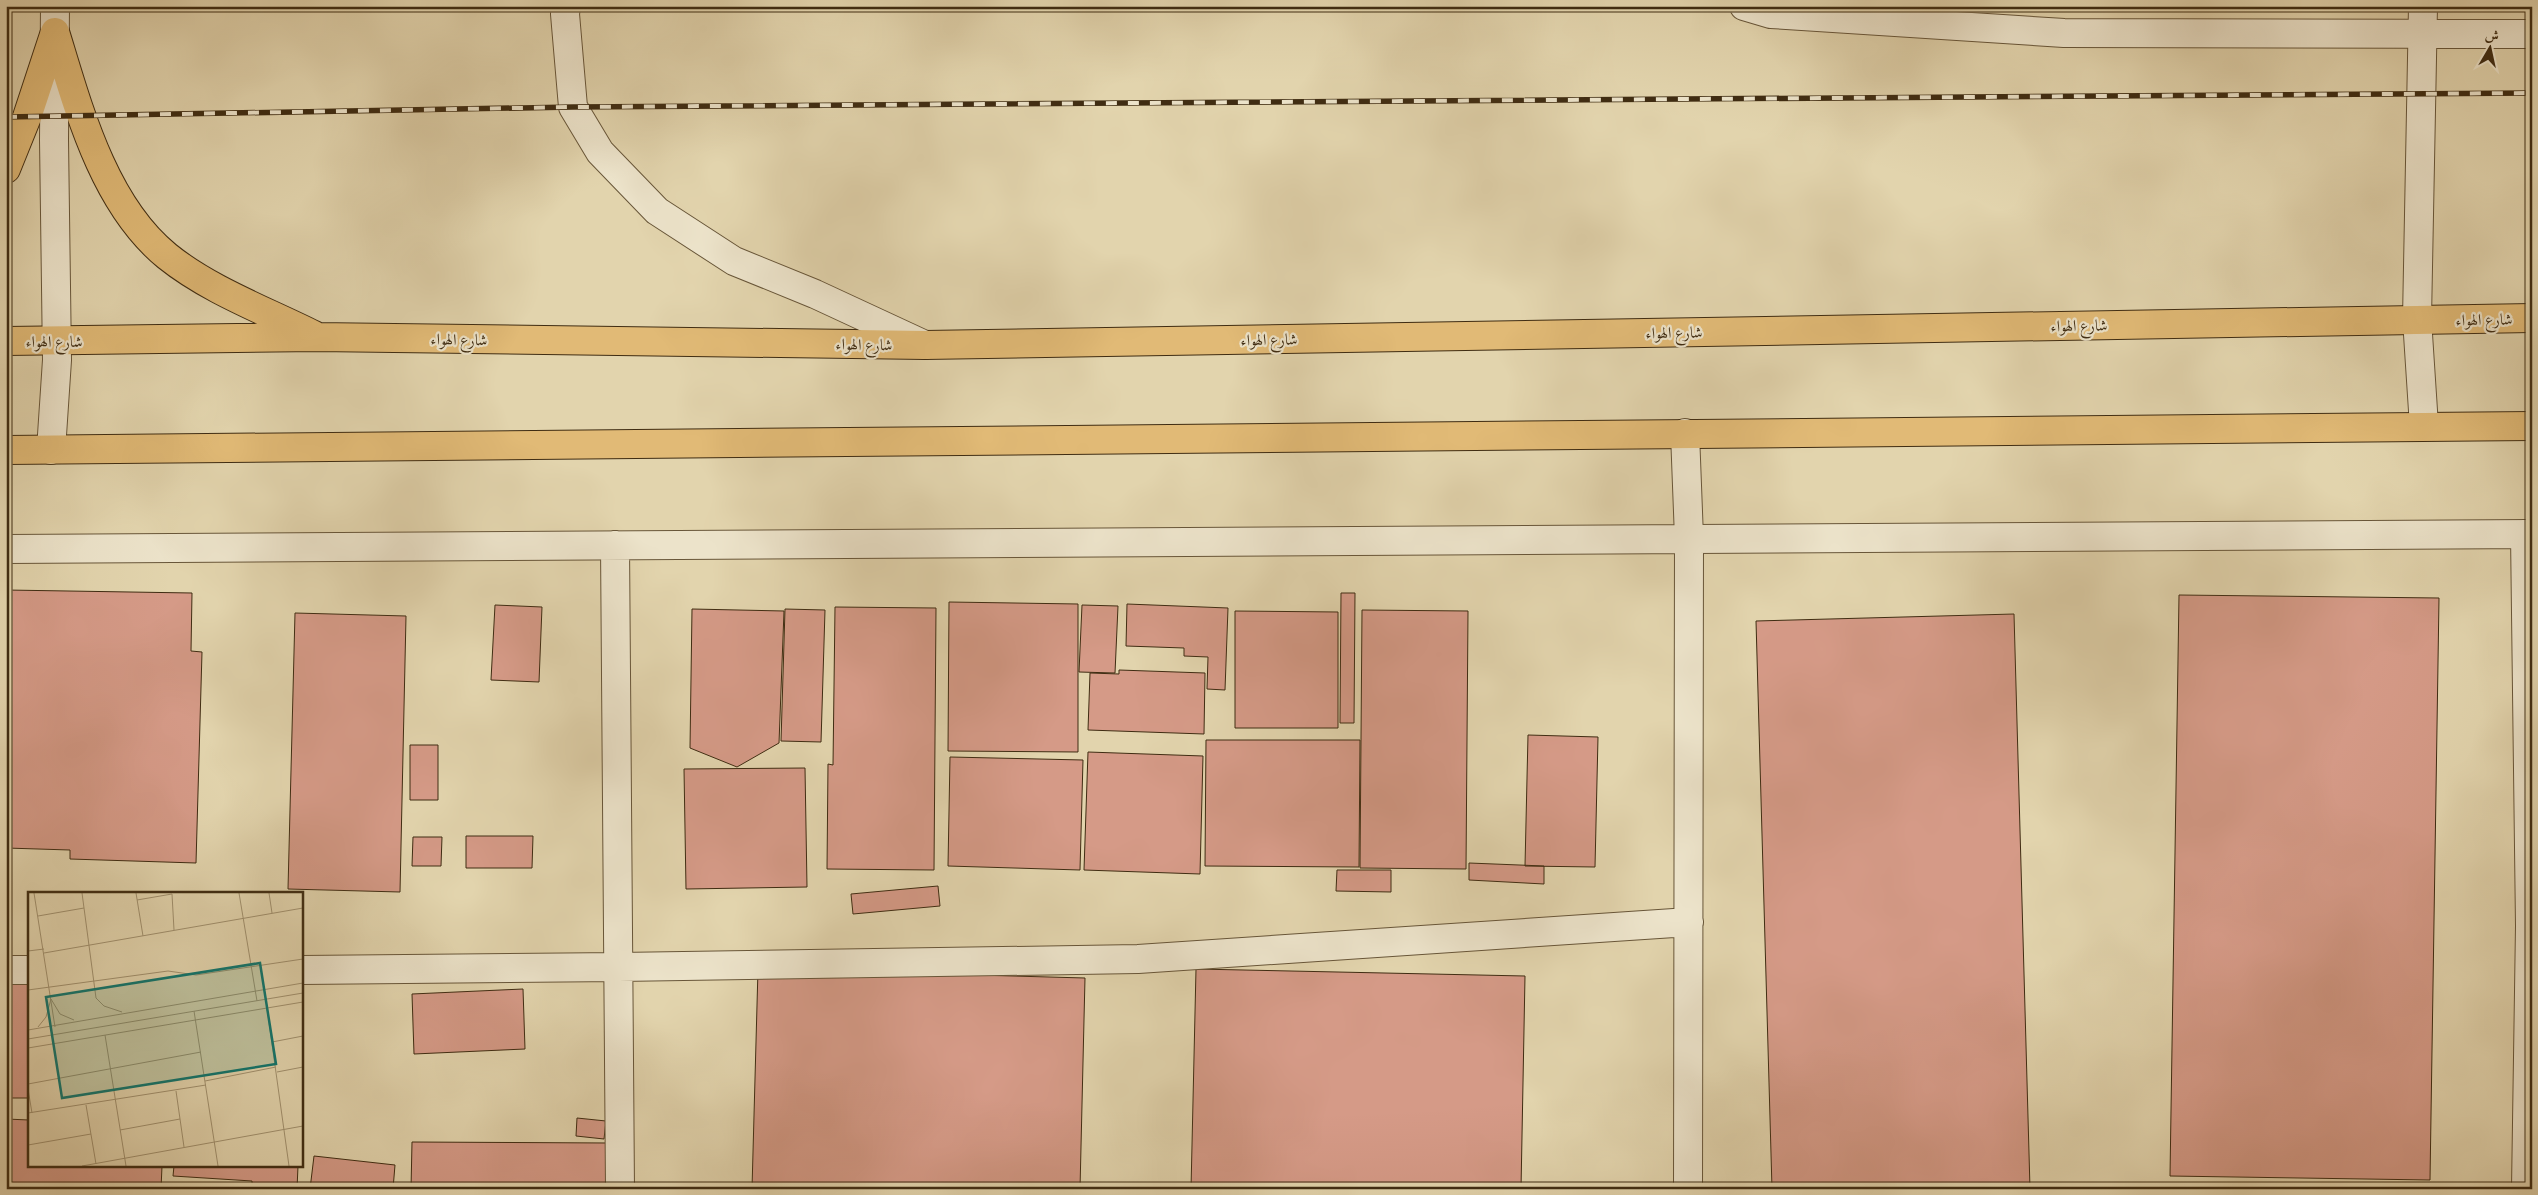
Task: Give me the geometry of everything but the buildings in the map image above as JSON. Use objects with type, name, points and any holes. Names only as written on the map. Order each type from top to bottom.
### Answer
[{"type":"highway","points":[[6,169],[27,117],[55,19]]},
{"type":"highway","points":[[55,19],[82,117],[108,178],[134,222],[166,256],[205,282],[317,337]]},
{"type":"highway","name":"شارع الهواء","points":[[6,341],[317,337],[925,345],[2532,318]]},
{"type":"highway","points":[[6,450],[2532,426]]},
{"type":"street","points":[[566,6],[565,14],[573,107],[600,152],[657,211],[734,261],[815,294],[925,345]]},
{"type":"street","points":[[1744,6],[1771,14],[2064,33],[2532,34]]},
{"type":"street","points":[[2423,6],[2417,319],[2424,426]]},
{"type":"street","points":[[51,450],[57,341],[54,140],[55,19]]},
{"type":"street","points":[[1685,433],[1689,538],[1688,1189]]},
{"type":"street","points":[[6,549],[2528,534],[2531,926],[2526,1189]]},
{"type":"street","points":[[615,545],[620,1189]]},
{"type":"street","points":[[302,970],[1138,959],[1689,922]]},
{"type":"street","points":[[6,970],[28,970]]},
{"type":"railway","points":[[6,117],[573,107],[2532,93]]}]
